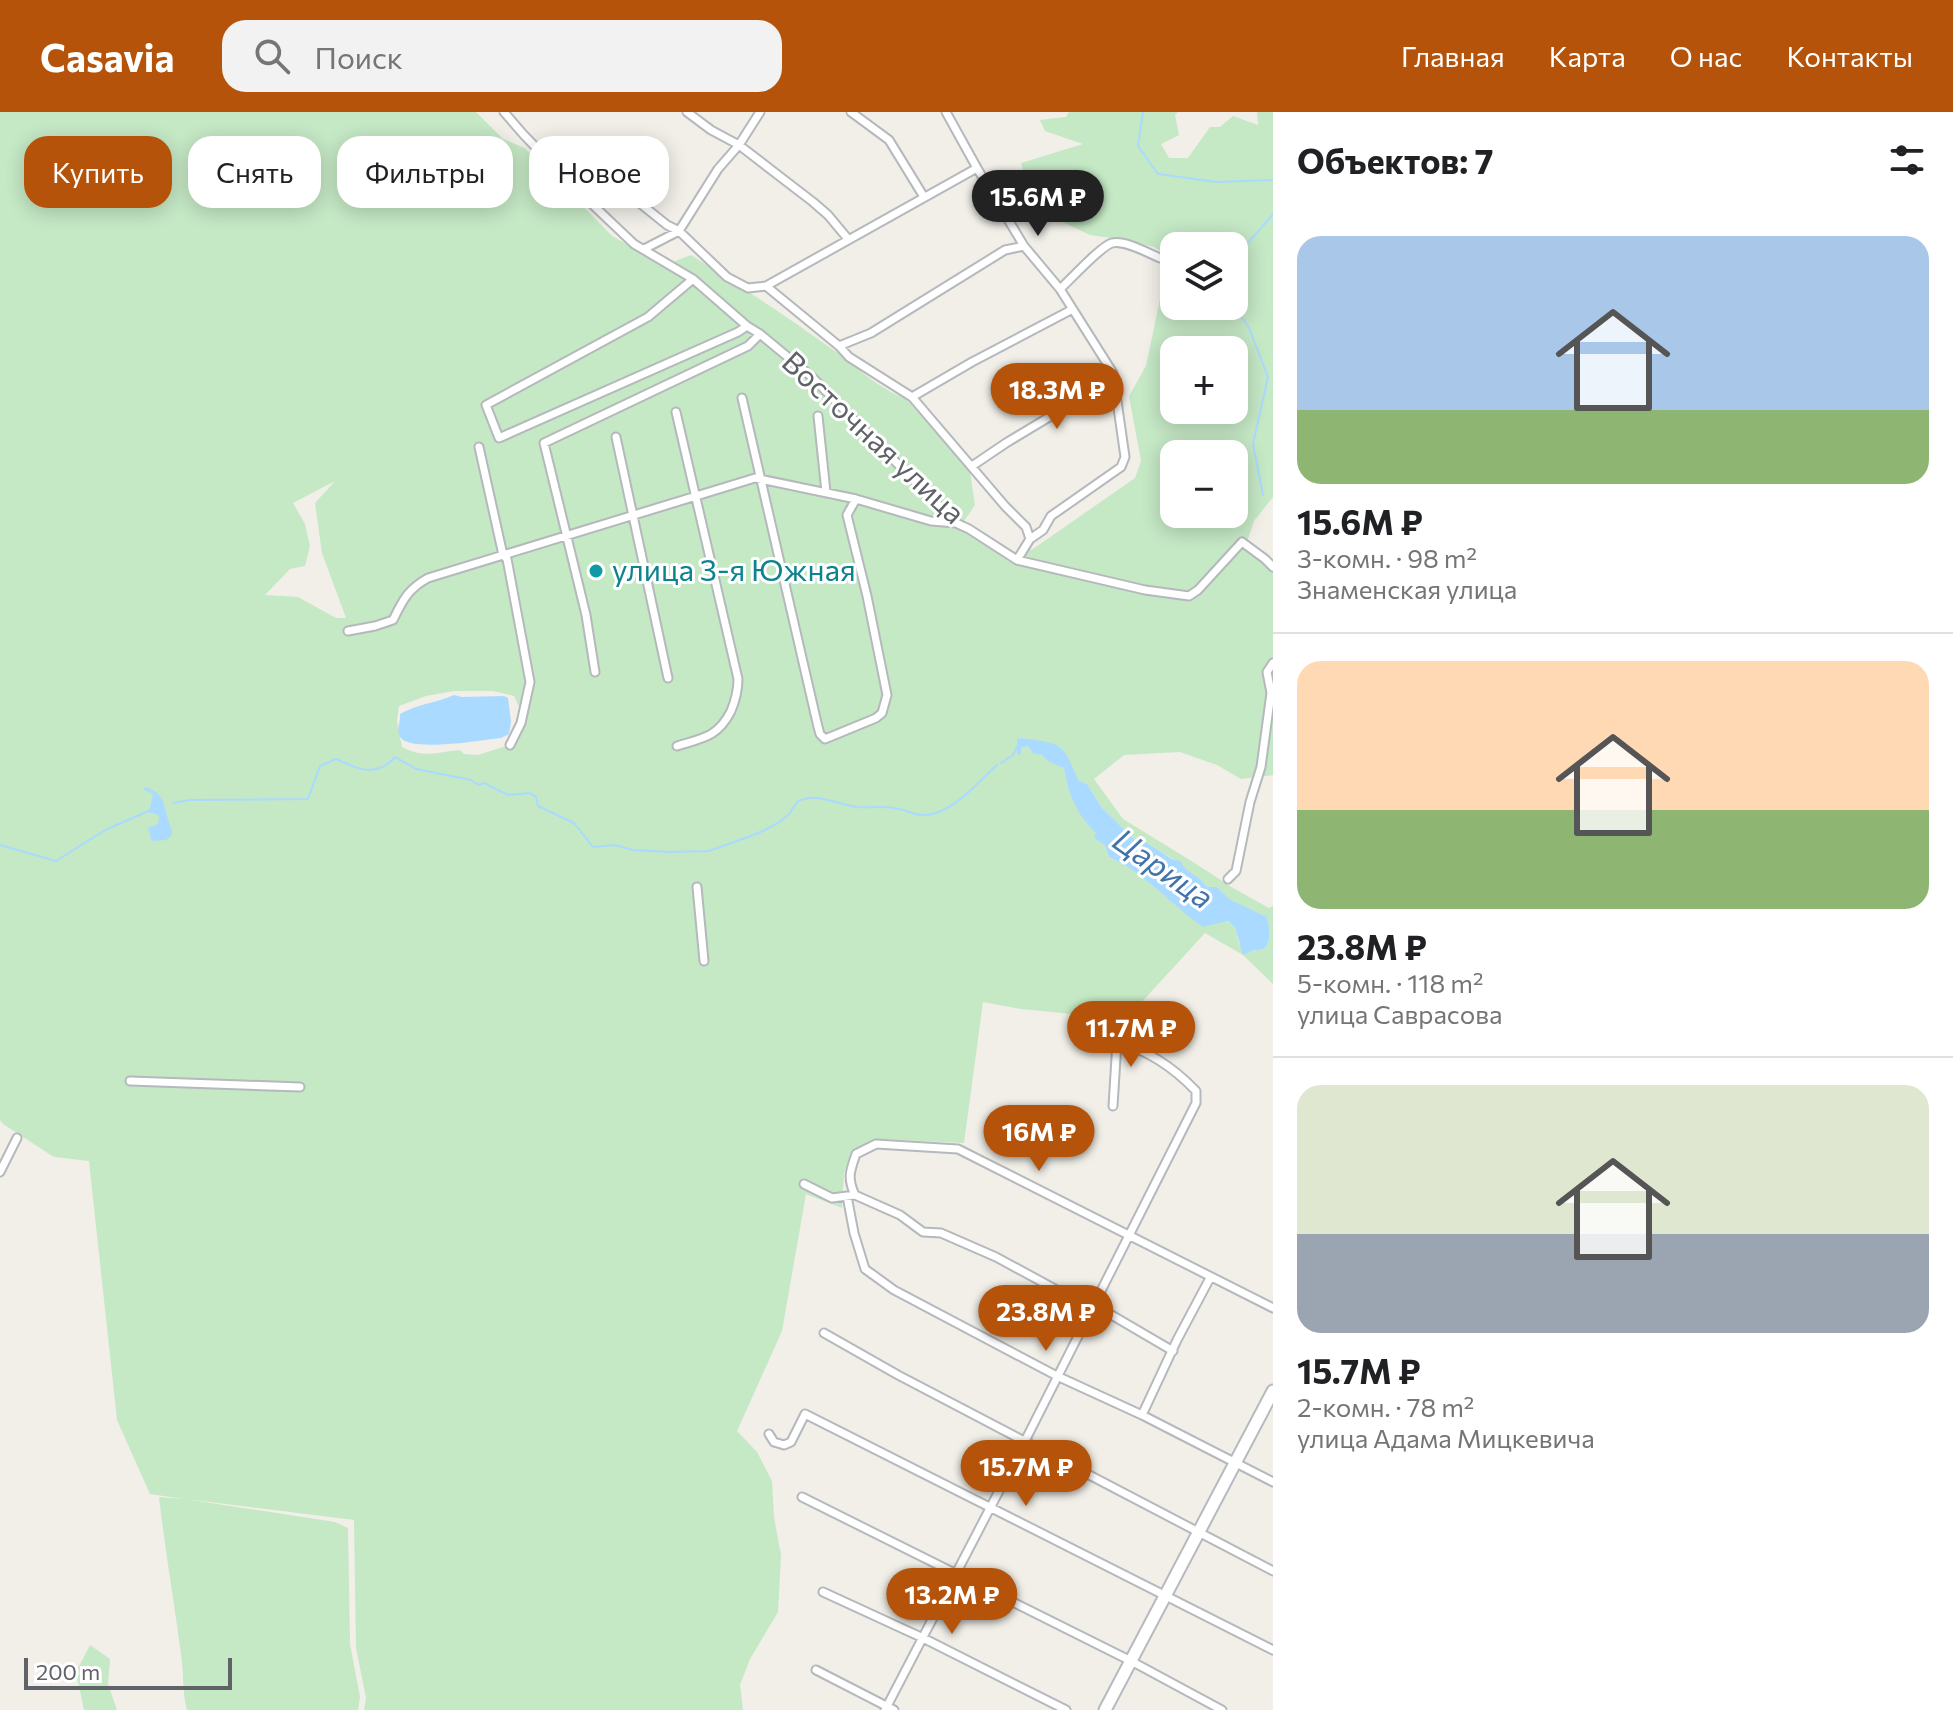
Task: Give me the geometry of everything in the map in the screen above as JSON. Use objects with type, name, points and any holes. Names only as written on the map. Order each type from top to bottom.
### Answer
[{"type":"main road","points":[[1105,1710],[1273,1391]]},
{"type":"street","name":"Восточная улица","points":[[504,112],[574,187],[634,244],[693,279],[760,334],[812,377],[956,523],[1017,560],[1116,584],[1189,596],[1242,542],[1273,567]]},
{"type":"street","points":[[687,112],[739,145],[828,215],[848,239]]},
{"type":"street","points":[[644,249],[679,231],[718,169],[739,145],[760,112]]},
{"type":"street","points":[[851,112],[889,140],[924,197]]},
{"type":"street","points":[[946,112],[1024,246],[1060,289],[1113,373],[1125,457],[1121,467],[1051,516],[1043,530],[1030,539],[1017,560]]},
{"type":"street","points":[[646,208],[679,231],[727,277],[748,288],[766,286],[977,168]]},
{"type":"street","points":[[1060,289],[1113,243],[1130,245],[1160,258]]},
{"type":"street","points":[[839,346],[871,333],[1005,250],[1024,246]]},
{"type":"street","points":[[693,279],[648,317],[486,405],[499,438],[747,326]]},
{"type":"street","points":[[766,286],[849,357],[912,397],[1026,527],[1030,539]]},
{"type":"street","points":[[912,397],[1071,310]]},
{"type":"street","points":[[595,672],[586,615],[544,443],[748,346],[760,334]]},
{"type":"street","points":[[972,466],[1109,381],[1113,373]]},
{"type":"street","points":[[742,398],[820,734],[825,739],[882,713],[886,705],[884,670],[847,515],[856,499]]},
{"type":"street","points":[[676,412],[738,679],[738,692],[724,725],[712,735],[677,746]]},
{"type":"street","points":[[818,416],[826,492]]},
{"type":"street","points":[[616,437],[668,678]]},
{"type":"street","points":[[479,447],[503,555],[507,559],[530,682],[521,723],[510,745]]},
{"type":"street","points":[[348,631],[393,620],[413,586],[428,578],[755,478],[856,499],[931,521],[956,523]]},
{"type":"street","points":[[1228,879],[1236,871],[1250,802],[1261,767],[1271,693],[1267,672],[1273,663]]},
{"type":"street","points":[[697,887],[704,961]]},
{"type":"street","points":[[1113,1106],[1115,1028],[1118,1023]]},
{"type":"street","points":[[816,1670],[888,1709],[1196,1103],[1196,1091],[1155,1057],[1134,1046],[1117,1042]]},
{"type":"street","points":[[130,1081],[300,1087]]},
{"type":"street","points":[[0,1172],[17,1138]]},
{"type":"street","points":[[1273,1308],[958,1149],[876,1144],[856,1154],[850,1169],[854,1233],[865,1269],[894,1290],[1057,1376],[1142,1415],[1273,1482]]},
{"type":"street","points":[[804,1184],[832,1198],[851,1196],[900,1215],[923,1232],[941,1233],[996,1257],[1092,1309],[1103,1310],[1173,1351]]},
{"type":"street","points":[[1142,1415],[1210,1278]]},
{"type":"street","points":[[824,1333],[898,1375],[1273,1571]]},
{"type":"street","points":[[769,1434],[774,1442],[784,1445],[791,1442],[805,1414],[1273,1650]]},
{"type":"street","points":[[802,1497],[1131,1661],[1222,1710]]},
{"type":"street","points":[[823,1592],[1066,1710]]},
{"type":"green space","points":[[0,112],[476,112],[500,136],[337,136],[337,208],[513,208],[513,143],[525,148],[529,153],[529,208],[585,208],[612,236],[651,258],[673,262],[691,255],[841,355],[876,383],[905,398],[970,471],[975,505],[960,527],[1011,556],[1033,549],[1135,478],[1141,461],[1129,396],[1146,366],[1160,299],[1160,320],[1248,320],[1248,232],[1160,232],[1160,251],[1125,240],[1090,235],[1033,208],[1021,163],[1083,144],[1045,131],[1040,120],[1066,117],[1069,112],[1178,112],[1175,115],[1179,135],[1161,144],[1169,158],[1188,158],[1210,127],[1220,127],[1233,116],[1258,125],[1257,112],[1273,112],[1273,497],[1254,521],[1247,542],[1271,562],[1273,560],[1273,775],[1241,779],[1217,765],[1180,752],[1124,755],[1094,779],[1123,819],[1233,888],[1269,908],[1273,906],[1273,984],[1243,955],[1205,933],[1128,1017],[1021,1009],[983,1002],[964,1143],[878,1139],[851,1151],[844,1173],[842,1208],[806,1194],[782,1331],[737,1431],[757,1452],[772,1481],[781,1555],[778,1612],[750,1659],[740,1685],[743,1710],[364,1710],[366,1698],[356,1648],[354,1520],[185,1499],[335,1522],[348,1528],[350,1644],[360,1697],[358,1710],[187,1710],[159,1497],[184,1499],[150,1494],[117,1420],[89,1161],[54,1157],[0,1120]],"holes":[[[335,481],[315,503],[322,553],[346,618],[336,618],[298,597],[265,595],[290,569],[305,566],[310,546],[305,524],[293,503]],[[454,691],[493,691],[514,696],[520,708],[510,748],[503,747],[478,755],[464,754],[460,750],[424,754],[402,747],[397,721],[399,706],[426,696]],[[1017,740],[1033,740],[1078,780],[1087,784],[1102,808],[1135,840],[1141,839],[1179,861],[1207,887],[1217,887],[1228,899],[1267,917],[1267,946],[1251,951],[1239,944],[1235,928],[1227,921],[1203,926],[1146,880],[1109,857],[1105,846],[1095,837],[1097,833],[1075,803],[1064,768],[1028,746],[1021,748],[1017,755]]]},
{"type":"green space","points":[[90,1645],[110,1659],[108,1684],[117,1710],[84,1710],[76,1672]]},
{"type":"water","points":[[454,695],[508,698],[509,734],[501,738],[433,745],[408,742],[401,738],[398,729],[400,714]]},
{"type":"water","points":[[1017,739],[1058,746],[1068,757],[1078,780],[1087,784],[1102,808],[1135,840],[1141,839],[1180,861],[1207,887],[1217,887],[1229,899],[1267,917],[1267,946],[1243,955],[1235,928],[1228,921],[1203,927],[1146,880],[1109,857],[1105,846],[1094,837],[1096,833],[1074,804],[1064,768],[1033,753],[1028,746],[1021,748],[1021,754],[1017,755]]},
{"type":"water","points":[[145,787],[155,791],[163,801],[172,832],[166,840],[152,841],[148,828],[158,824],[159,816],[149,813],[153,794],[144,790]]},
{"type":"waterway","points":[[1143,112],[1138,146],[1158,174],[1216,182],[1273,180]]},
{"type":"waterway","points":[[1248,243],[1273,214]]},
{"type":"waterway","points":[[1244,320],[1268,377],[1253,444],[1263,495]]},
{"type":"waterway","name":"Царица","points":[[1001,763],[1013,755],[1017,747]]},
{"type":"waterway","name":"Царица","points":[[173,803],[189,800],[308,799],[320,766],[336,759],[367,770],[381,768],[395,757],[416,769],[471,780],[479,785],[484,783],[508,795],[530,793],[536,797],[538,806],[574,823],[593,847],[615,845],[633,850],[709,851],[770,827],[787,816],[796,803],[809,798],[857,807],[889,807],[919,815],[933,814],[963,797],[997,765]]},
{"type":"waterway","name":"Царица","points":[[0,845],[56,861],[105,830],[151,810]]},
{"type":"place","name":"улица 3-я Южная","points":[[596,571]]}]
